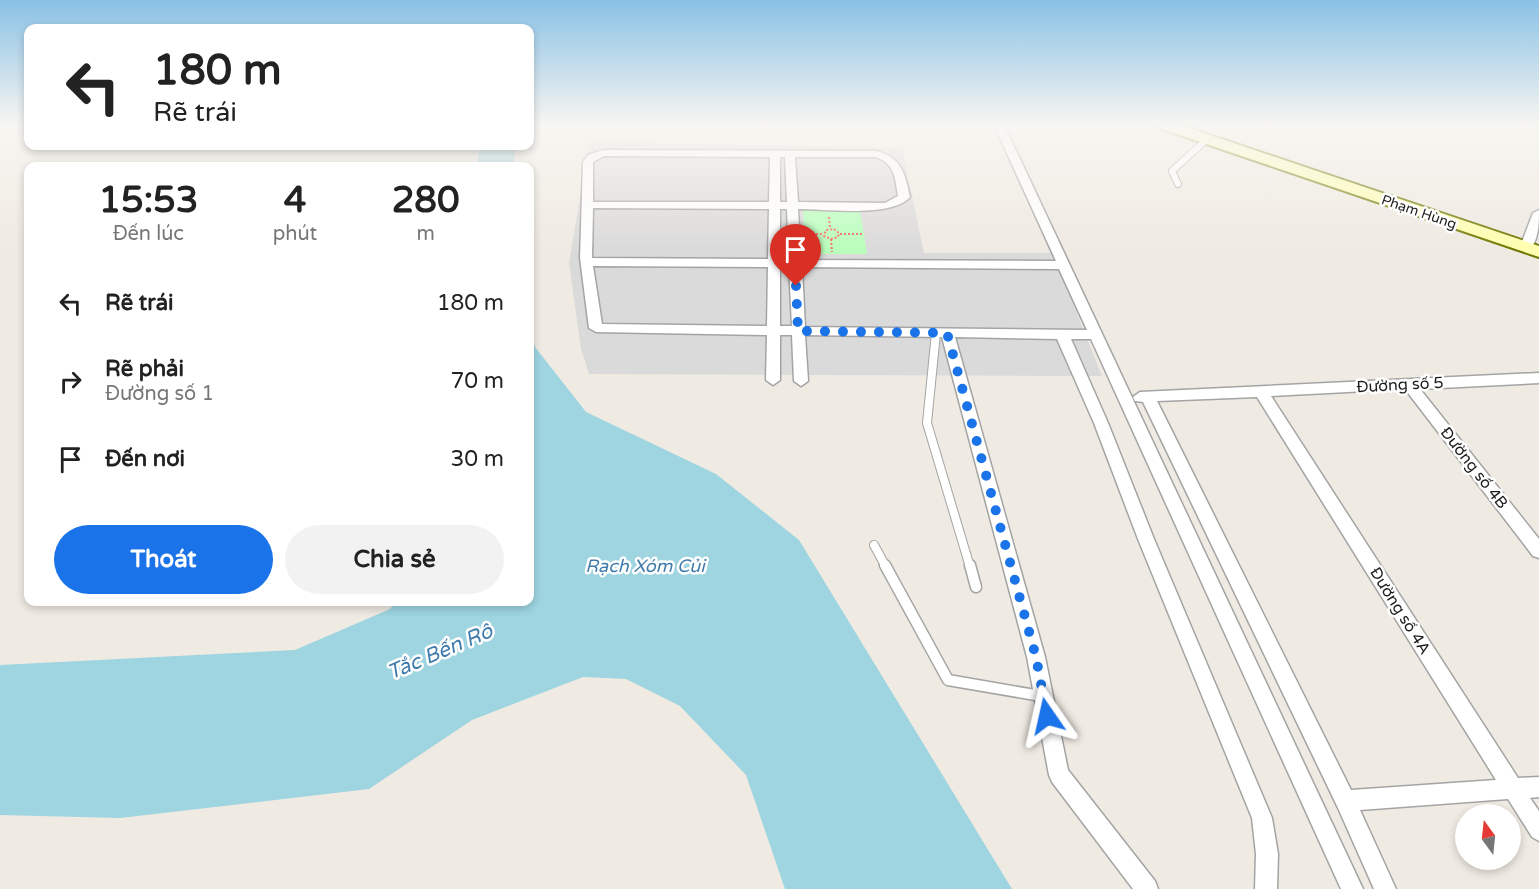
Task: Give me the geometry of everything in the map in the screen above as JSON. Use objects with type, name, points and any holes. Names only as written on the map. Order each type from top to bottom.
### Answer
[{"type":"main road","name":"Phạm Hùng","points":[[1303,166],[1533,244]]},
{"type":"street","points":[[588,166],[587,262],[596,328],[1096,335]]},
{"type":"street","points":[[773,380],[775,166]]},
{"type":"street","points":[[791,166],[801,381]]},
{"type":"street","points":[[587,205],[885,206],[897,203],[904,197],[897,166]]},
{"type":"street","points":[[1018,166],[1352,889]]},
{"type":"street","points":[[1533,244],[1539,213]]},
{"type":"street","points":[[587,262],[1063,265]]},
{"type":"street","points":[[941,333],[1036,657],[1059,775],[1147,889]]},
{"type":"street","points":[[1062,334],[1101,423],[1146,539],[1262,818],[1267,840],[1266,889]]},
{"type":"street","name":"Đường số 5","points":[[1124,397],[1539,378]]},
{"type":"street","name":"Đường số 4B","points":[[1408,385],[1539,551]]},
{"type":"street","name":"Đường số 4A","points":[[1261,392],[1539,830]]},
{"type":"street","points":[[1148,397],[1345,801],[1385,889]]},
{"type":"street","points":[[1345,801],[1539,787]]},
{"type":"lane","points":[[1176,166],[1172,171],[1178,184]]},
{"type":"lane","points":[[941,333],[927,423],[976,587]]},
{"type":"lane","points":[[873,545],[948,680],[960,684],[1043,696]]},
{"type":"path","points":[[840,234],[830,229],[823,234],[831,239],[840,234],[861,234]]},
{"type":"shaded area","points":[[585,166],[906,166],[924,253],[1053,253],[1102,376],[589,374],[581,349],[569,263]]},
{"type":"green space","points":[[859,203],[867,254],[813,254],[805,250],[803,208]]},
{"type":"water","name":"Rạch Xóm Củi","points":[[534,344],[586,412],[716,474],[799,540],[1012,889],[785,889],[746,775],[680,706],[626,679],[583,677],[472,720],[369,789],[120,818],[0,815],[0,665],[295,650],[390,609],[392,606],[534,606]]},
{"type":"route","points":[[796,286],[798,331],[947,333],[1036,657],[1047,716]]},
{"type":"water label","name":"Tắc Bến Rô","points":[[440,652]]}]
